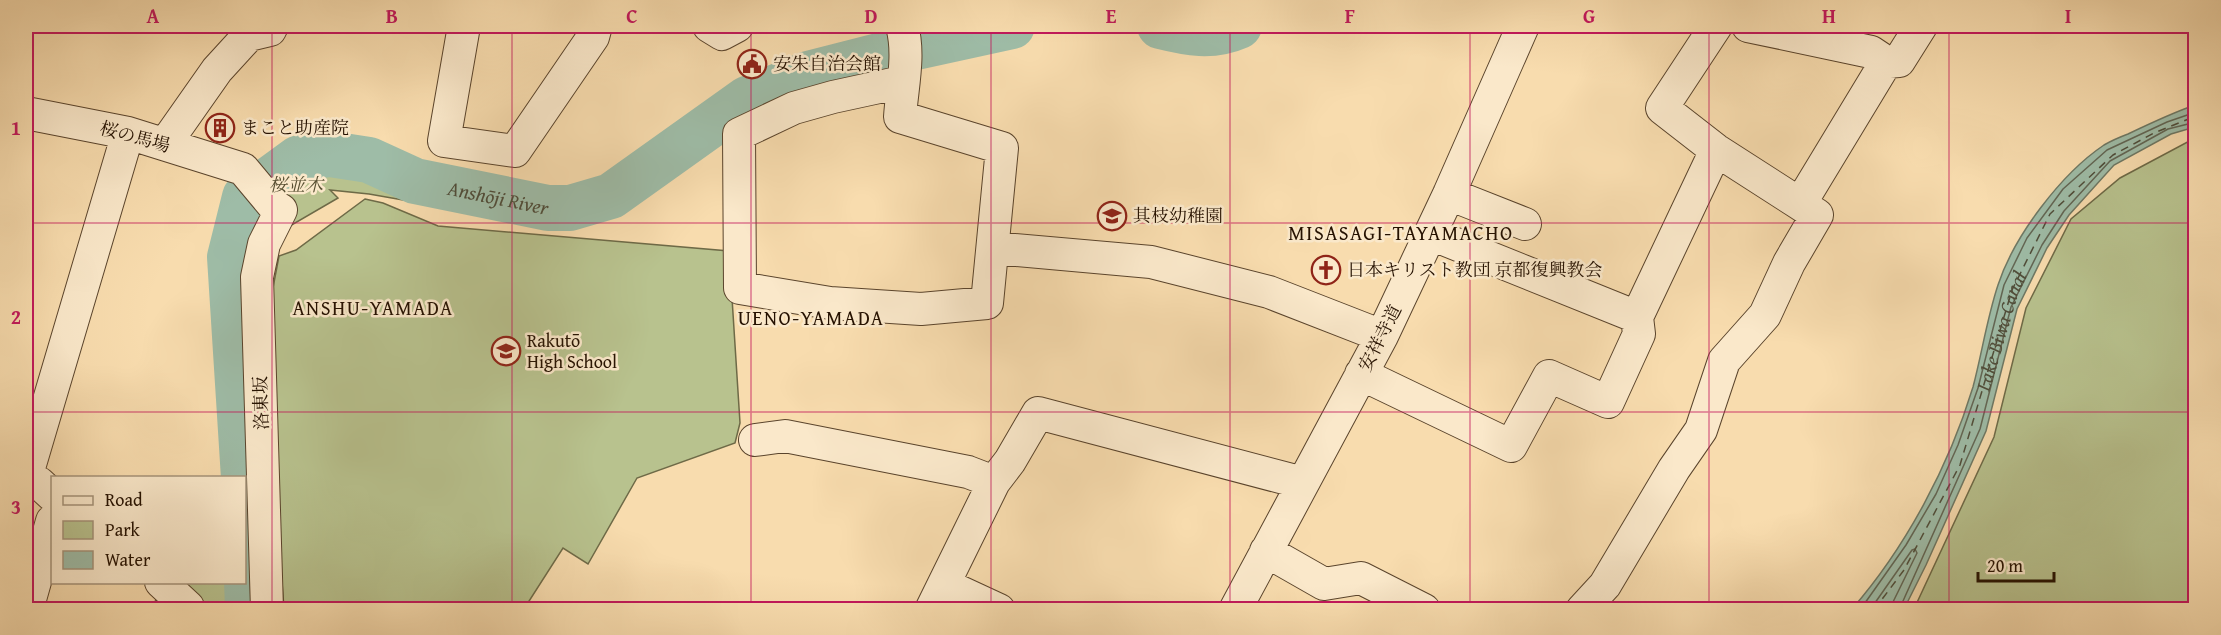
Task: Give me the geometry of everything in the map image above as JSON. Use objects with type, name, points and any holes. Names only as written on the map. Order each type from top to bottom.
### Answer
[{"type":"street","points":[[165,144],[217,70],[249,35],[270,30],[272,26]]},
{"type":"street","points":[[464,26],[444,141],[515,151],[593,37],[596,26]]},
{"type":"street","points":[[708,26],[722,34],[737,26]]},
{"type":"street","name":"安祥寺道","points":[[1236,609],[1382,336],[1431,234],[1523,26]]},
{"type":"street","points":[[1582,609],[1605,585],[1674,469],[1701,430],[1724,361],[1765,315],[1789,263],[1817,215],[1716,150],[1662,108],[1716,26]]},
{"type":"street","points":[[1748,26],[1871,52],[1886,62],[1899,61],[1921,26]]},
{"type":"street","points":[[902,27],[904,74],[900,117],[1002,148],[987,303],[921,309],[830,303],[740,288],[739,134],[794,108],[904,74]]},
{"type":"street","points":[[1800,204],[1886,62]]},
{"type":"street","name":"桜の馬場","points":[[26,113],[128,133],[243,169],[273,205]]},
{"type":"street","points":[[51,494],[39,483],[26,478],[128,133]]},
{"type":"street","points":[[1361,374],[1511,446],[1549,376],[1608,402],[1639,334],[1637,317],[1716,150]]},
{"type":"street","points":[[1449,194],[1525,224]]},
{"type":"street","name":"洛東坂","points":[[267,609],[257,277],[264,244],[281,210],[273,205]]},
{"type":"street","points":[[1431,234],[1637,317]]},
{"type":"street","points":[[993,248],[1151,262],[1269,292],[1382,336]]},
{"type":"street","points":[[999,609],[938,597],[994,482],[1038,413],[1303,483]]},
{"type":"street","points":[[755,440],[785,436],[968,472],[994,482]]},
{"type":"street","points":[[27,609],[51,525]]},
{"type":"street","points":[[1266,551],[1323,584],[1361,578],[1424,609]]},
{"type":"street","points":[[163,584],[188,607]]},
{"type":"green space","points":[[2195,138],[2195,609],[1914,609],[1994,437],[2026,308],[2071,219],[2120,178]]},
{"type":"green space","name":"桜並木","points":[[286,143],[336,146],[415,181],[548,208],[529,222],[369,194],[330,190],[338,198],[288,227],[272,258],[279,609],[248,609],[246,476],[244,476],[230,257],[245,197]]},
{"type":"green space","name":"Rakutō High School","points":[[365,199],[383,203],[438,226],[729,251],[740,423],[735,443],[637,478],[588,564],[563,548],[524,609],[284,609],[279,542],[272,293],[279,256],[296,250]]},
{"type":"green space","points":[[162,584],[228,584],[228,609],[152,610]]},
{"type":"water","name":"Lake Biwa Canal","points":[[2195,105],[2195,127],[2171,134],[2114,165],[2069,215],[2047,248],[2017,309],[1986,431],[1904,609],[1852,609],[1872,585],[1908,532],[1952,446],[1973,387],[1998,285],[2005,266],[2027,227],[2056,189],[2088,157],[2104,145]]},
{"type":"waterway","name":"Anshōji River","points":[[244,476],[230,257],[245,197],[299,158],[330,154],[369,160],[415,181],[548,208],[570,208],[611,196],[747,99],[808,74],[902,50],[1012,26]]},
{"type":"waterway","name":"Anshōji River","points":[[1160,26],[1200,33],[1219,32],[1239,26]]},
{"type":"waterway","name":"Anshōji River","points":[[246,547],[248,610]]},
{"type":"ferry route","points":[[1874,610],[1904,570],[1960,465],[2012,290],[2050,214],[2113,155],[2154,133],[2196,116]]},
{"type":"place","name":"安朱自治会館","points":[[752,64]]},
{"type":"place","name":"まこと助産院","points":[[220,128]]},
{"type":"place","name":"其枝幼稚園","points":[[1112,216]]},
{"type":"place","name":"日本キリスト教団 京都復興教会","points":[[1326,270]]},
{"type":"place","name":"Rakutō High School","points":[[506,351]]},
{"type":"district","name":"MISASAGI-TAYAMACHO","points":[[1401,233]]},
{"type":"district","name":"ANSHU-YAMADA","points":[[373,308]]},
{"type":"district","name":"UENO-YAMADA","points":[[811,318]]}]
